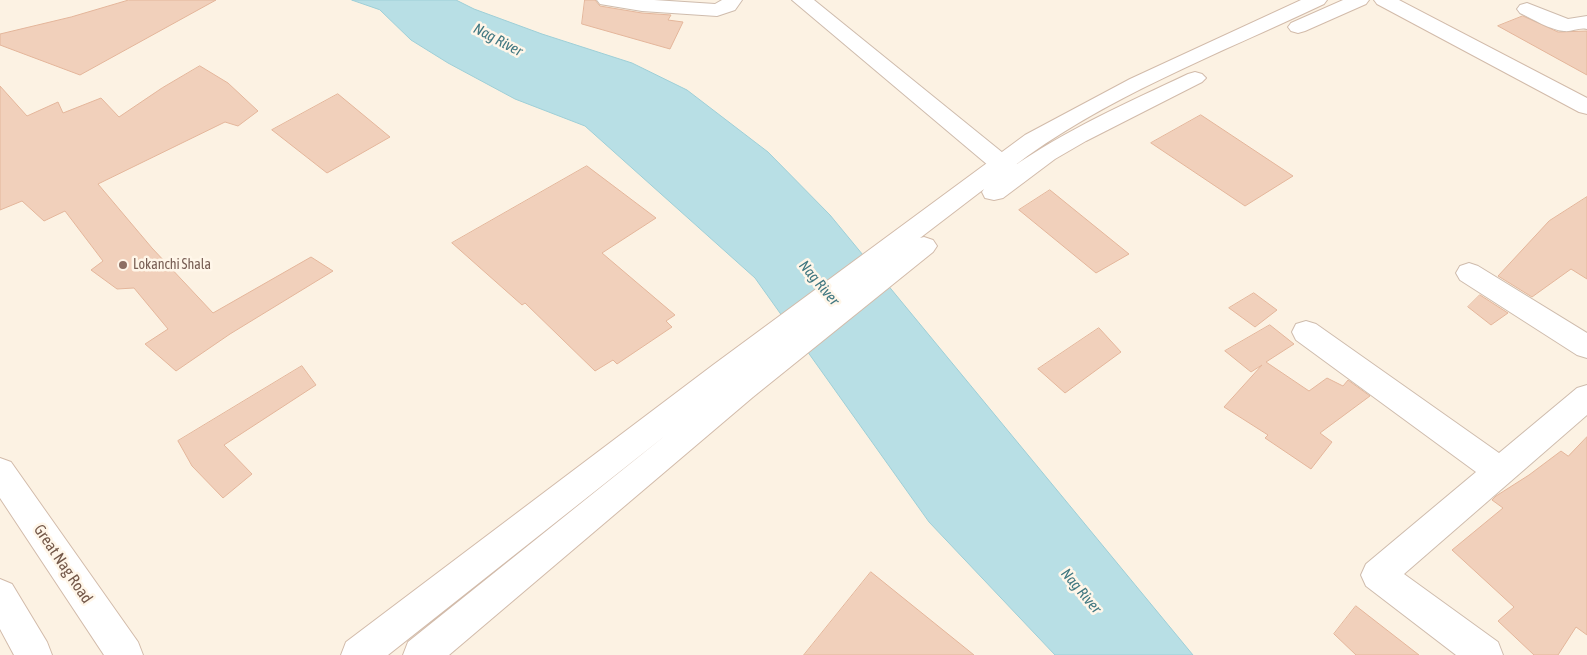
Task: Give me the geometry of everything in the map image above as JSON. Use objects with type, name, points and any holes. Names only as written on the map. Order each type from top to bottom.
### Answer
[{"type":"street","points":[[607,0],[717,10],[728,6],[732,0]]},
{"type":"street","points":[[802,0],[1008,170]]},
{"type":"street","points":[[359,655],[733,381],[1008,170],[1034,140],[1068,119],[1317,0]]},
{"type":"street","points":[[1008,170],[1047,154],[1078,136],[1269,41],[1358,0]]},
{"type":"street","points":[[1384,0],[1587,107]]},
{"type":"street","points":[[1528,9],[1566,26],[1587,23]]},
{"type":"street","points":[[1469,273],[1587,347]]},
{"type":"street","points":[[1306,332],[1499,471]]},
{"type":"street","points":[[421,655],[733,381]]},
{"type":"street","points":[[1485,655],[1378,575],[1587,397]]},
{"type":"street","name":"Great Nag Road","points":[[0,472],[125,655]]},
{"type":"street","points":[[0,596],[34,655]]},
{"type":"water","name":"Nag River","points":[[352,0],[456,0],[474,9],[542,34],[632,63],[687,90],[768,152],[830,215],[1193,655],[1055,655],[929,522],[755,278],[585,126],[515,99],[448,63],[411,40],[380,10]]},
{"type":"building","points":[[129,0],[216,0],[80,75],[0,45],[0,34],[71,17]]},
{"type":"building","points":[[585,0],[595,0],[600,6],[642,13],[671,15],[668,20],[683,22],[670,49],[582,24]]},
{"type":"building","points":[[1523,16],[1558,32],[1587,31],[1587,75],[1498,26]]},
{"type":"building","points":[[200,66],[228,83],[258,111],[238,126],[225,122],[98,184],[152,248],[213,313],[311,257],[333,271],[230,334],[176,371],[145,344],[168,329],[134,288],[117,289],[91,270],[103,261],[65,211],[44,221],[22,201],[0,210],[0,86],[27,116],[58,102],[63,113],[101,98],[119,117],[162,88]]},
{"type":"building","points":[[338,94],[390,137],[327,173],[272,130]]},
{"type":"building","points":[[1201,115],[1293,176],[1245,206],[1151,143]]},
{"type":"building","points":[[587,166],[656,218],[602,253],[675,315],[666,321],[672,327],[617,364],[613,360],[595,371],[525,303],[522,305],[452,243]]},
{"type":"building","points":[[1050,190],[1129,254],[1096,273],[1019,210]]},
{"type":"building","points":[[1587,197],[1587,279],[1571,269],[1532,297],[1498,276],[1549,221]]},
{"type":"building","points":[[1254,293],[1277,310],[1255,327],[1229,308]]},
{"type":"building","points":[[1480,295],[1508,313],[1491,325],[1468,307]]},
{"type":"building","points":[[1270,325],[1294,344],[1266,362],[1309,391],[1327,378],[1343,386],[1348,380],[1370,396],[1320,433],[1332,442],[1311,469],[1265,438],[1268,435],[1224,407],[1262,365],[1251,372],[1225,351]]},
{"type":"building","points":[[1099,328],[1121,352],[1065,393],[1038,369]]},
{"type":"building","points":[[302,366],[316,385],[224,445],[252,474],[223,498],[192,466],[178,441]]},
{"type":"building","points":[[1587,437],[1587,635],[1576,627],[1558,655],[1534,655],[1498,621],[1514,607],[1452,550],[1503,508],[1492,500],[1496,496],[1529,475],[1561,451],[1568,456]]},
{"type":"building","points":[[871,572],[974,655],[804,655]]},
{"type":"building","points":[[1356,606],[1419,655],[1356,655],[1334,634]]},
{"type":"place","name":"Lokanchi Shala","points":[[123,265]]}]
